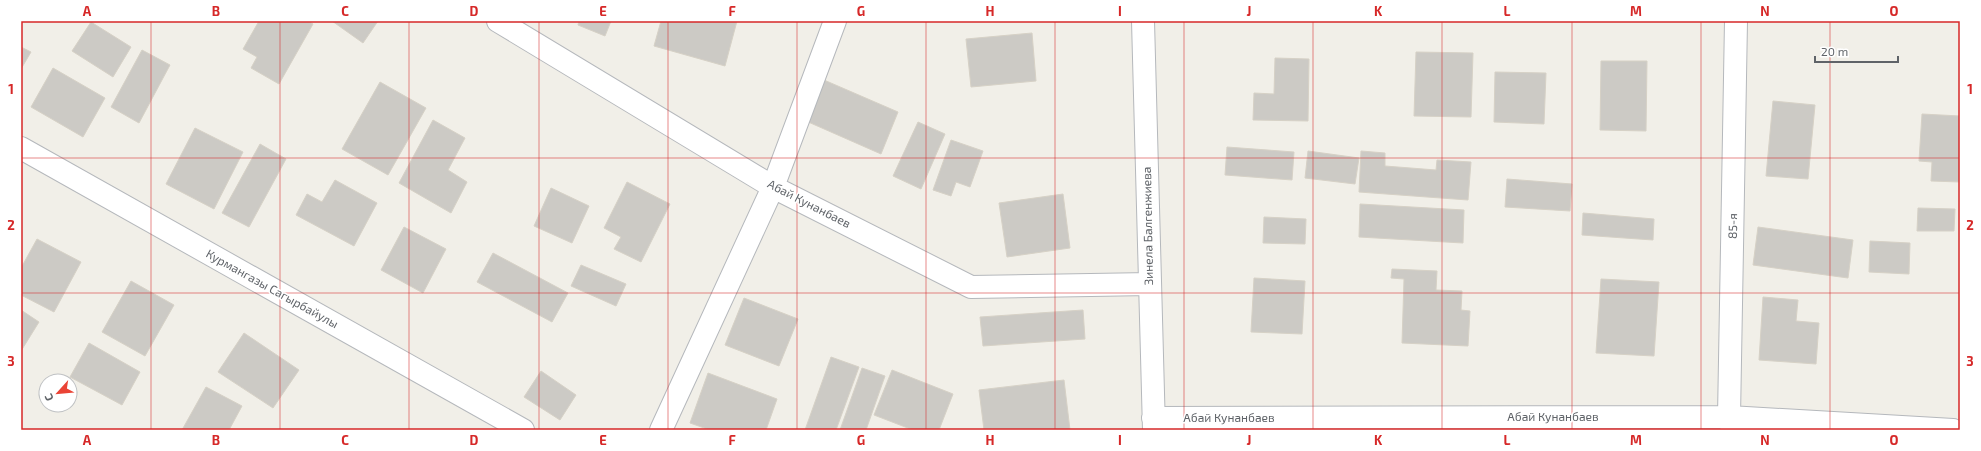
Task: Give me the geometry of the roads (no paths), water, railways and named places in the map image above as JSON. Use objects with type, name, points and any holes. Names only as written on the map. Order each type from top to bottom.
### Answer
[{"type":"street","name":"Абай Кунанбаев","points":[[498,21],[773,186],[971,287],[1150,284]]},
{"type":"street","points":[[662,430],[773,186],[835,21]]},
{"type":"street","name":"Зинела Балгенжиева","points":[[1143,21],[1153,424]]},
{"type":"street","name":"85-я","points":[[1730,424],[1736,21]]},
{"type":"street","name":"Курмангазы Сагырбайулы","points":[[21,148],[523,430]]},
{"type":"street","name":"Абай Кунанбаев","points":[[1153,424],[1730,424],[1953,430]]}]
